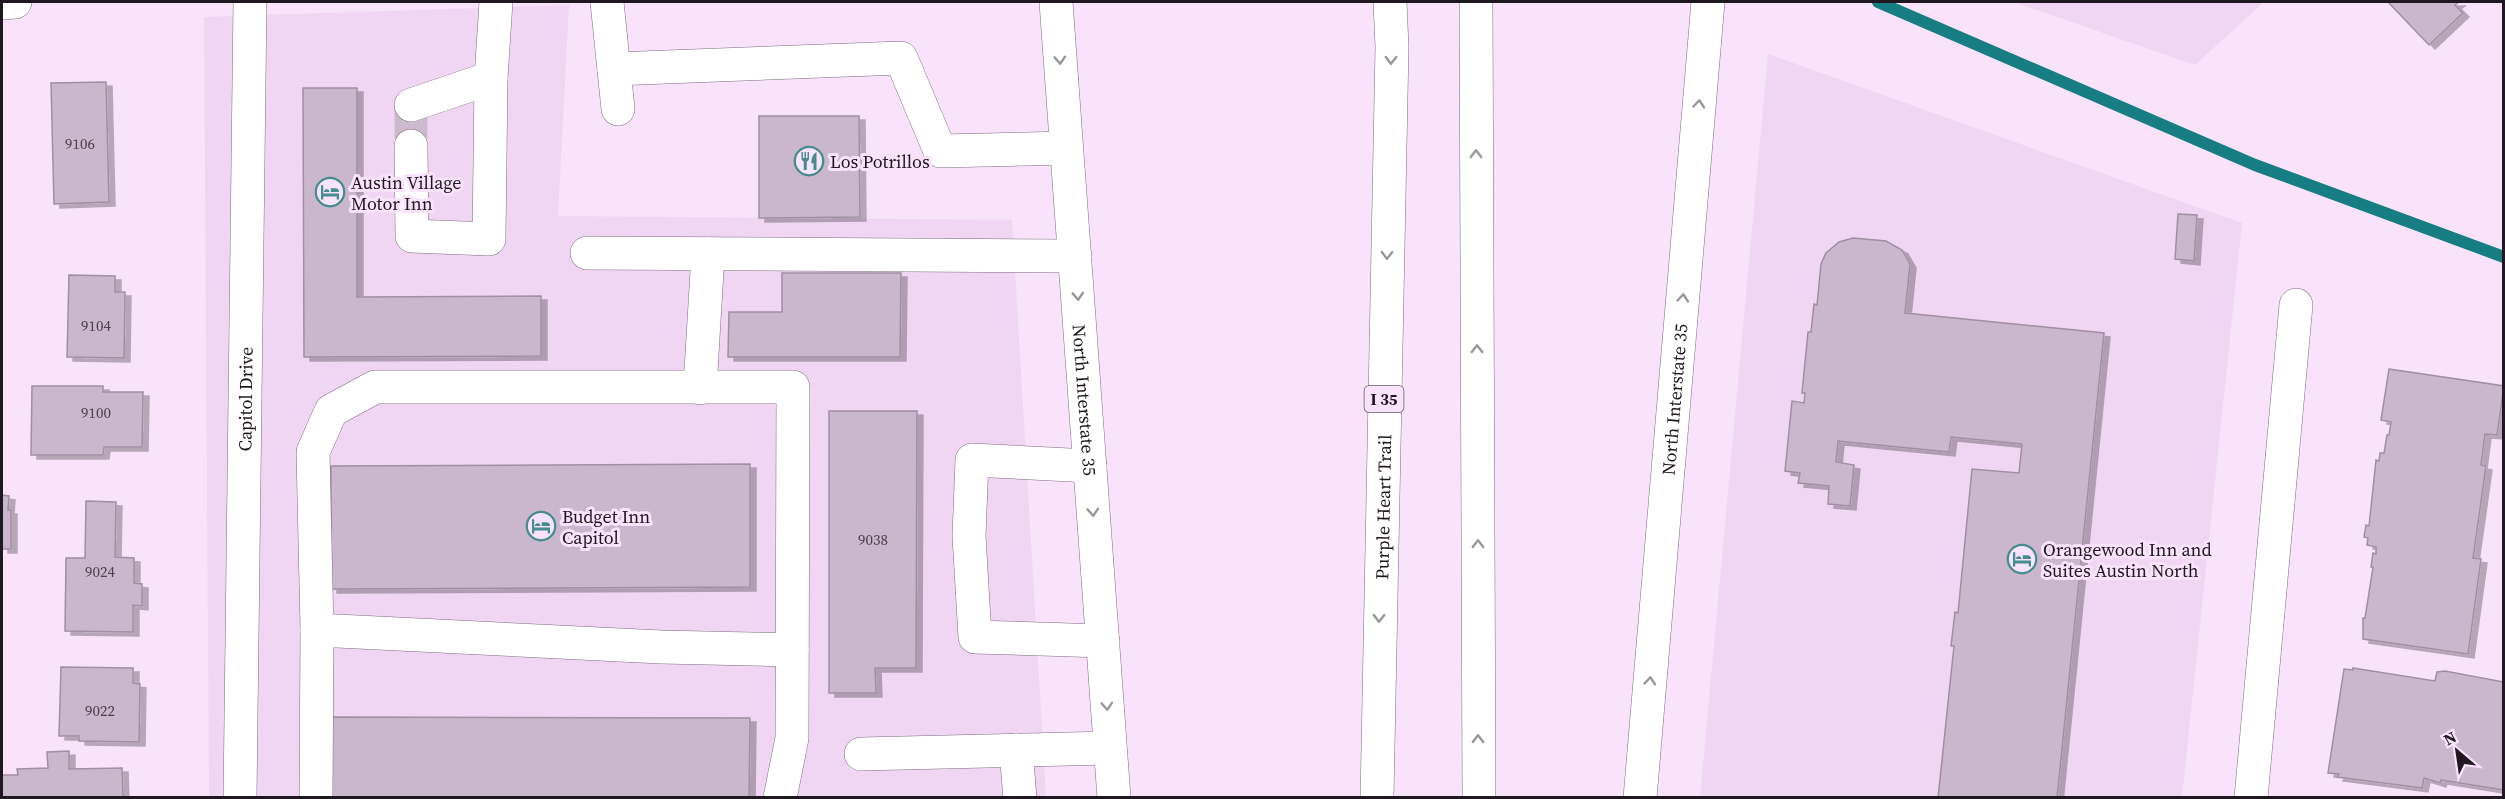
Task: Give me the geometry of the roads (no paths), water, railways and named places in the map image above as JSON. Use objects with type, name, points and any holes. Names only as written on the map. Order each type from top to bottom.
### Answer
[{"type":"main road","points":[[2,3],[15,2]]},
{"type":"main road","name":"Capitol Drive","points":[[240,798],[250,2]]},
{"type":"main road","points":[[411,147],[412,236],[489,239],[491,78],[496,2]]},
{"type":"main road","points":[[607,2],[618,109]]},
{"type":"main road","name":"North Interstate 35","points":[[1056,2],[1114,798]]},
{"type":"main road","name":"Purple Heart Trail","points":[[1377,798],[1391,59],[1390,2]]},
{"type":"main road","points":[[1476,2],[1479,798]]},
{"type":"main road","name":"North Interstate 35","points":[[1640,798],[1708,2]]},
{"type":"main road","points":[[614,69],[902,58],[940,151],[1066,148]]},
{"type":"main road","points":[[411,105],[491,78]]},
{"type":"main road","points":[[587,253],[1075,256]]},
{"type":"main road","points":[[700,388],[708,254]]},
{"type":"main road","points":[[2251,798],[2296,305]]},
{"type":"main road","points":[[316,798],[317,630],[313,452],[331,411],[375,387],[793,387],[792,738],[780,798]]},
{"type":"main road","points":[[1090,466],[972,460],[969,536],[975,637],[1103,641]]},
{"type":"main road","points":[[317,630],[661,647],[792,650]]},
{"type":"main road","points":[[861,754],[1110,748]]},
{"type":"main road","points":[[1016,750],[1020,798]]},
{"type":"waterway","points":[[1878,2],[2255,165],[2504,257]]},
{"type":"tunnel","points":[[411,105],[411,146]]},
{"type":"place","name":"Los Potrillos","points":[[809,161]]},
{"type":"place","name":"Austin Village Motor Inn","points":[[330,192]]},
{"type":"place","name":"Budget Inn Capitol","points":[[541,526]]},
{"type":"place","name":"Orangewood Inn and Suites Austin North","points":[[2022,559]]}]
